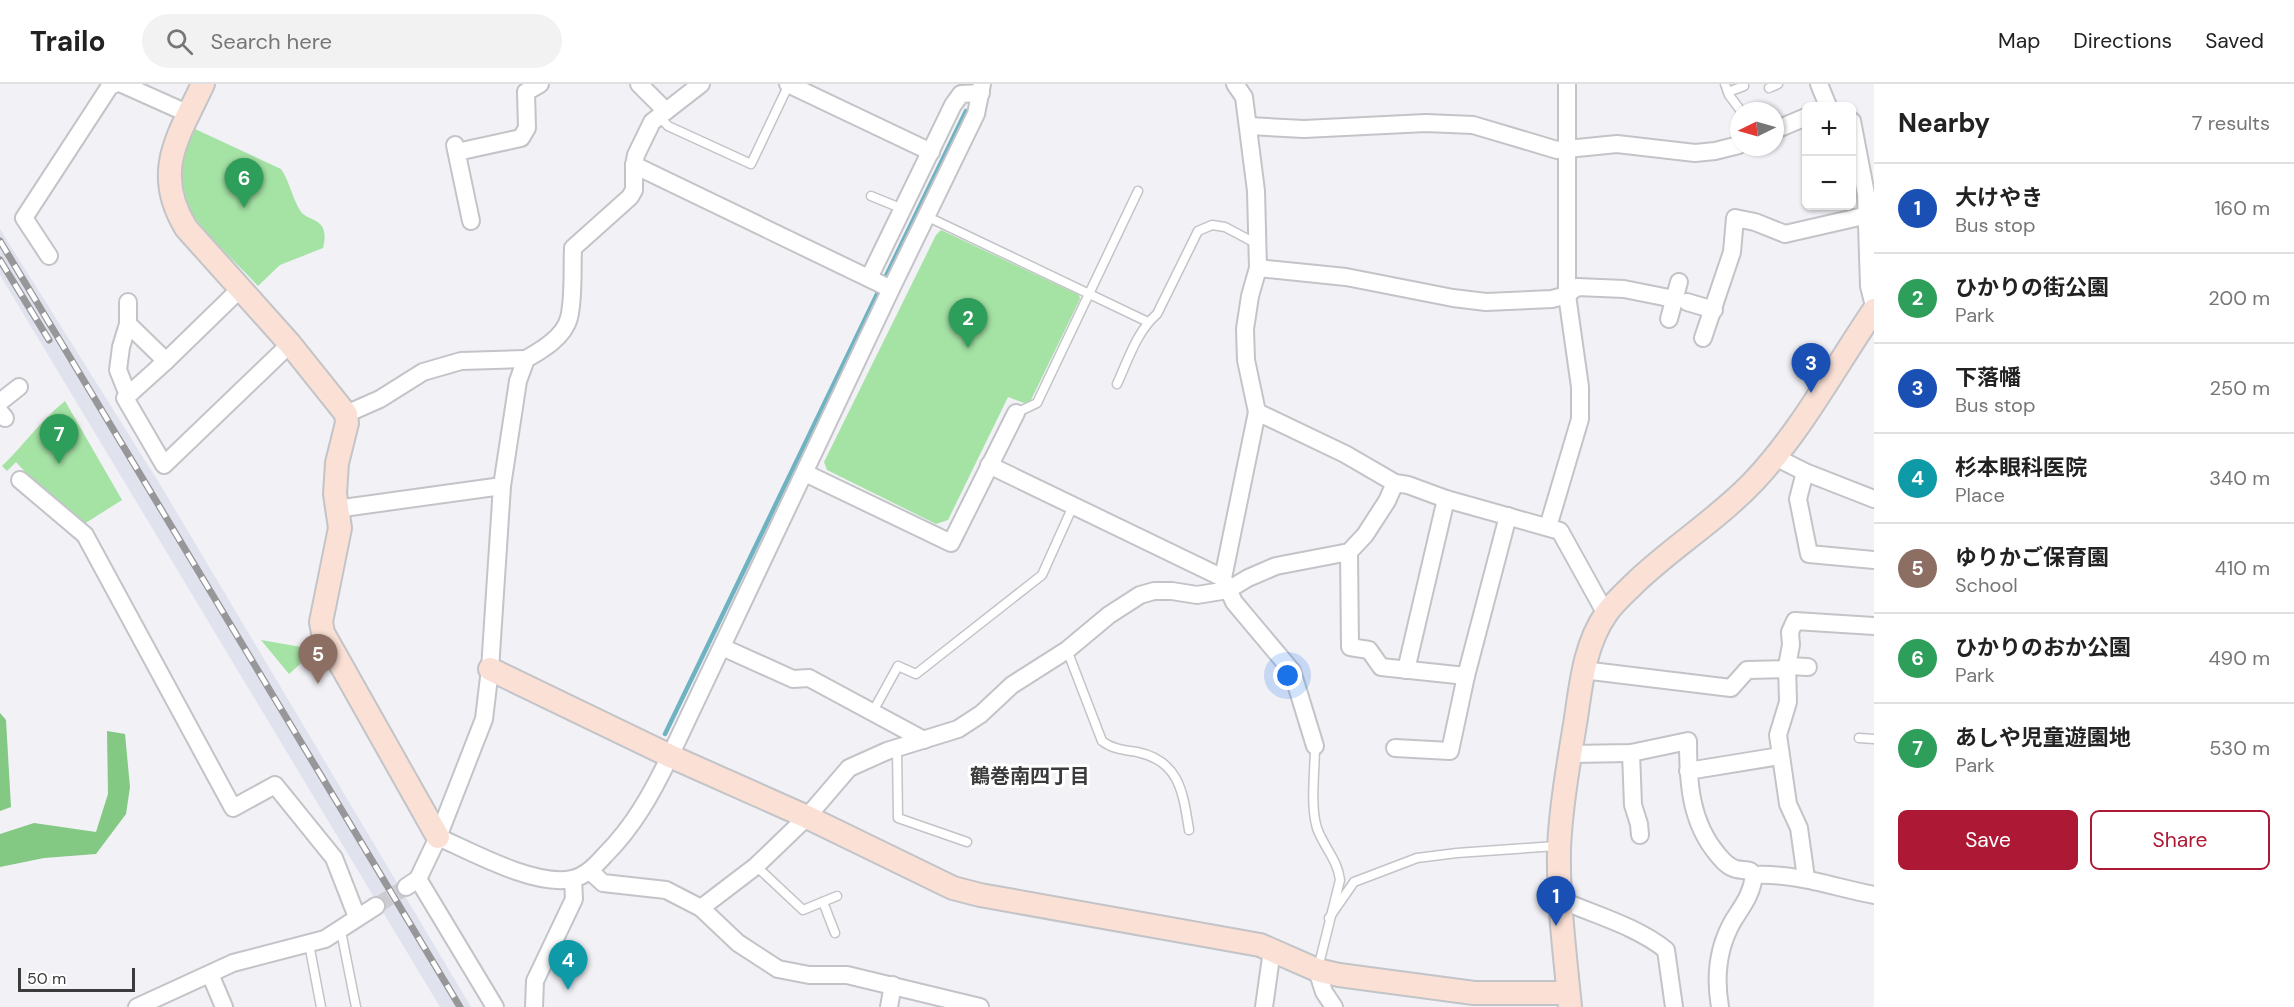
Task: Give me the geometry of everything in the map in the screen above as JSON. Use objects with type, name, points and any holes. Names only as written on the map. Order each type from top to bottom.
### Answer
[{"type":"street","points":[[49,256],[24,218],[110,86],[115,84]]},
{"type":"street","points":[[122,84],[189,114]]},
{"type":"street","points":[[203,84],[171,154],[168,174],[170,192],[176,210],[186,228],[290,344],[345,414],[347,423],[337,462],[335,494],[340,528],[321,622],[323,633],[438,837],[503,867],[529,875],[554,880],[573,879],[590,871],[625,835],[645,806],[976,114],[982,88],[961,94],[868,278]]},
{"type":"street","points":[[471,221],[456,148],[521,138],[527,128],[526,92],[540,84]]},
{"type":"street","points":[[639,84],[662,113]]},
{"type":"street","points":[[345,414],[380,399],[423,372],[461,361],[526,359],[543,349],[569,319],[573,248],[630,198],[634,190],[636,155],[652,122],[701,84]]},
{"type":"street","points":[[788,84],[931,152]]},
{"type":"street","points":[[1235,84],[1244,97],[1256,191],[1258,268],[1250,296],[1245,330],[1246,360],[1257,412],[1226,584],[1234,602],[1292,671],[1315,746]]},
{"type":"street","points":[[1548,527],[1580,419],[1580,387],[1567,295],[1567,84]]},
{"type":"street","points":[[1819,84],[1826,102]]},
{"type":"street","points":[[1784,126],[1802,119]]},
{"type":"street","points":[[1249,126],[1304,129],[1426,123],[1473,125],[1557,150],[1617,144],[1695,153],[1730,147]]},
{"type":"street","points":[[490,669],[953,888],[980,895],[1260,945],[1317,970],[1474,993],[1569,1000],[1559,846],[1583,670],[1593,637],[1606,614],[1655,565],[1753,482],[1775,457],[1794,433],[1874,308],[1869,286],[1866,194],[1856,145]]},
{"type":"street","points":[[634,165],[891,289]]},
{"type":"street","points":[[1703,338],[1732,252],[1736,218],[1755,222],[1785,234],[1868,215]]},
{"type":"street","points":[[1258,268],[1346,277],[1453,298],[1486,302],[1552,299],[1567,295],[1577,287],[1589,287],[1624,289],[1714,310]]},
{"type":"street","points":[[1669,319],[1681,301],[1679,282]]},
{"type":"street","points":[[241,288],[166,361],[124,398],[164,465],[290,344]]},
{"type":"street","points":[[128,302],[128,324],[121,347],[118,370],[128,395]]},
{"type":"street","points":[[128,324],[166,361]]},
{"type":"street","points":[[495,1007],[412,883],[438,837],[484,719],[490,669],[502,486],[518,381],[526,359]]},
{"type":"street","points":[[2,411],[19,387]]},
{"type":"street","points":[[1257,412],[1345,454],[1395,483],[1408,485],[1446,500],[1560,531],[1606,614]]},
{"type":"street","points":[[805,473],[951,543],[1016,413]]},
{"type":"street","points":[[1775,457],[1804,472],[1874,499]]},
{"type":"street","points":[[989,465],[1226,584]]},
{"type":"street","points":[[1804,472],[1798,498],[1809,554],[1874,560]]},
{"type":"street","points":[[20,480],[85,535],[232,808],[275,785],[334,858],[357,917]]},
{"type":"street","points":[[701,908],[756,866],[807,817],[849,768],[897,748],[958,729],[981,714],[1012,686],[1067,650],[1109,615],[1140,595],[1154,591],[1172,591],[1197,596],[1276,566],[1349,552],[1365,535],[1387,501],[1395,483]]},
{"type":"street","points":[[336,509],[502,486]]},
{"type":"street","points":[[1406,670],[1446,500]]},
{"type":"street","points":[[1395,748],[1450,751],[1466,676],[1508,516]]},
{"type":"street","points":[[1349,552],[1350,647],[1369,650],[1381,668],[1466,676]]},
{"type":"street","points":[[1806,878],[1799,828],[1788,804],[1778,735],[1788,702],[1787,668],[1791,645],[1790,632],[1795,621],[1874,626]]},
{"type":"street","points":[[722,647],[793,680],[810,678],[924,740]]},
{"type":"street","points":[[1583,670],[1731,688],[1747,670],[1808,667]]},
{"type":"street","points":[[1570,754],[1631,753],[1688,741],[1691,801],[1707,840],[1725,863],[1736,869],[1750,871],[1754,875],[1772,874],[1806,878],[1874,895]]},
{"type":"street","points":[[1631,753],[1633,806],[1640,835]]},
{"type":"street","points":[[1688,771],[1780,756]]},
{"type":"street","points":[[590,871],[603,883],[666,890],[701,908],[738,943],[778,969],[809,975],[847,975],[980,1007]]},
{"type":"street","points":[[1720,1007],[1717,989],[1719,959],[1726,934],[1752,889],[1754,875]]},
{"type":"street","points":[[534,1007],[535,981],[574,898],[573,879]]},
{"type":"street","points":[[1561,900],[1631,930],[1656,942],[1666,950],[1674,1007]]},
{"type":"street","points":[[137,1007],[232,963],[309,944],[340,931],[357,917],[376,906]]},
{"type":"street","points":[[1264,1007],[1272,950]]},
{"type":"street","points":[[1317,970],[1324,992],[1334,1007]]},
{"type":"street","points":[[210,974],[224,1007]]},
{"type":"street","points":[[889,1007],[893,985]]},
{"type":"lane","points":[[662,113],[668,126],[751,164],[788,84]]},
{"type":"lane","points":[[1735,102],[1726,88],[1744,86]]},
{"type":"lane","points":[[1016,413],[1037,403],[1138,191]]},
{"type":"lane","points":[[871,196],[903,209]]},
{"type":"lane","points":[[926,216],[1148,322]]},
{"type":"lane","points":[[1117,384],[1148,322],[1157,314],[1198,231],[1212,225],[1225,227],[1257,244]]},
{"type":"lane","points":[[872,713],[898,666],[916,674],[1042,575],[1073,506]]},
{"type":"lane","points":[[1067,650],[1102,741],[1110,747],[1148,754],[1165,763],[1184,794],[1189,830]]},
{"type":"lane","points":[[1858,738],[1874,739]]},
{"type":"lane","points":[[1315,746],[1317,830],[1339,871],[1340,880],[1317,970]]},
{"type":"lane","points":[[897,748],[898,818],[967,842]]},
{"type":"lane","points":[[1329,918],[1354,882],[1417,858],[1559,846]]},
{"type":"lane","points":[[756,866],[803,910],[837,896]]},
{"type":"lane","points":[[823,902],[835,933]]},
{"type":"lane","points":[[340,931],[356,1007]]},
{"type":"lane","points":[[309,944],[321,1007]]},
{"type":"shaded area","points":[[0,229],[161,486],[471,1007],[440,1007],[0,275]]},
{"type":"green space","points":[[195,129],[281,169],[301,212],[323,227],[325,236],[323,248],[280,265],[258,286],[207,233],[185,201],[181,183],[182,164]]},
{"type":"green space","points":[[941,230],[1079,295],[1080,299],[1030,402],[1024,403],[1008,397],[948,520],[936,524],[827,470],[824,462],[936,235]]},
{"type":"green space","points":[[65,401],[122,500],[84,524],[40,488],[16,462],[7,471],[2,466]]},
{"type":"green space","points":[[261,640],[307,648],[305,651],[309,656],[289,674]]},
{"type":"green space","points":[[0,713],[6,720],[11,807],[0,811]]},
{"type":"green space","points":[[107,731],[125,734],[130,787],[126,814],[96,854],[44,858],[0,867],[0,834],[34,823],[96,832],[108,794]]},
{"type":"waterway","points":[[884,280],[966,111]]},
{"type":"waterway","points":[[665,734],[880,288]]},
{"type":"tunnel","points":[[376,906],[406,887]]},
{"type":"railway","points":[[0,241],[460,1007]]},
{"type":"railway","points":[[0,260],[49,340]]},
{"type":"place","name":"ひかりのおか公園","points":[[244,208]]},
{"type":"place","name":"ひかりの街公園","points":[[968,348]]},
{"type":"place","name":"下落幡","points":[[1811,393]]},
{"type":"place","name":"あしや児童遊園地","points":[[59,464]]},
{"type":"place","name":"ゆりかご保育園","points":[[318,684]]},
{"type":"place","name":"大けやき","points":[[1556,926]]},
{"type":"place","name":"杉本眼科医院","points":[[568,990]]},
{"type":"district","name":"鶴巻南四丁目","points":[[1030,776]]}]
